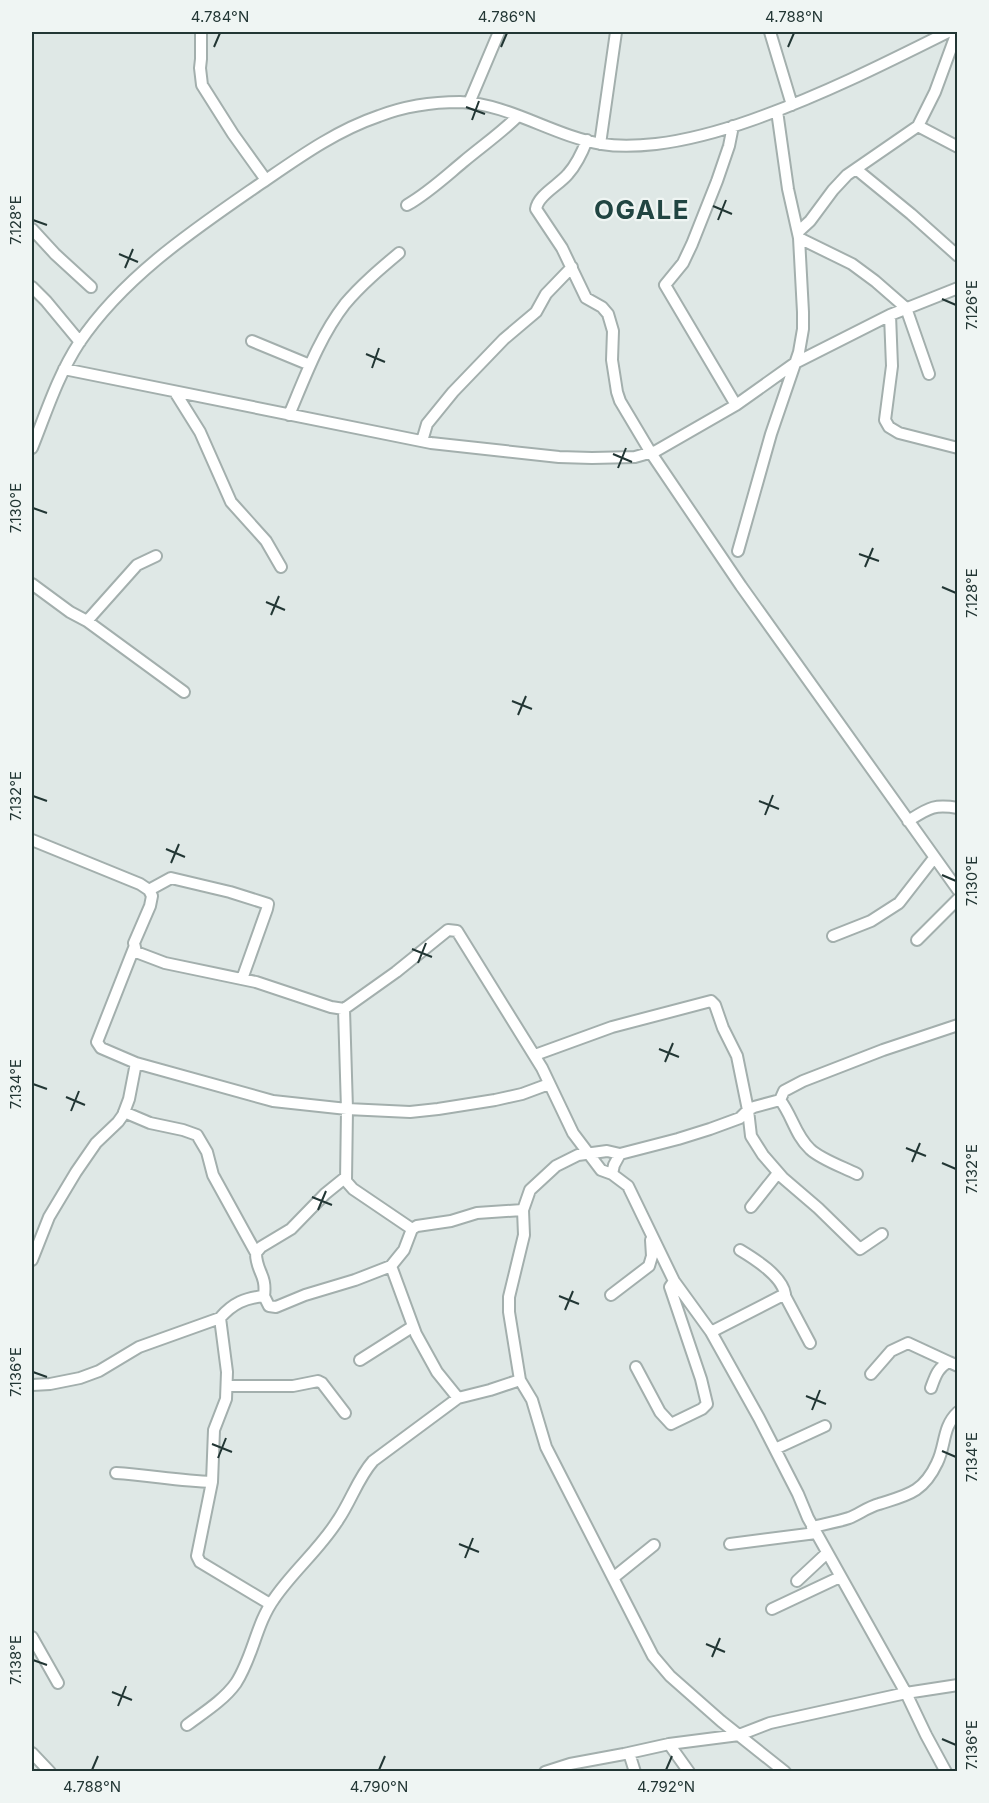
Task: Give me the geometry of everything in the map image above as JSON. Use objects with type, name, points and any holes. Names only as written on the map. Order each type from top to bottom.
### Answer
[{"type":"street","points":[[201,32],[202,85],[233,135],[267,180]]},
{"type":"street","points":[[469,103],[499,32]]},
{"type":"street","points":[[600,144],[616,32]]},
{"type":"street","points":[[770,32],[792,105]]},
{"type":"street","points":[[32,448],[64,369],[80,342],[123,291],[177,243],[316,146],[343,131],[376,117],[423,104],[469,103],[483,105],[600,144],[634,146],[671,142],[733,126],[777,111],[853,78],[948,32]]},
{"type":"street","points":[[798,235],[832,190],[847,175],[918,126],[939,84],[957,32]]},
{"type":"street","points":[[738,551],[771,434],[802,342],[804,312],[798,235],[788,189],[777,111]]},
{"type":"street","points":[[407,205],[424,195],[518,116]]},
{"type":"street","points":[[733,126],[717,181],[692,244],[683,263],[665,285],[736,405]]},
{"type":"street","points":[[918,126],[957,147]]},
{"type":"street","points":[[587,140],[575,166],[540,200],[536,209],[562,248],[586,298],[602,307],[608,314],[613,331],[612,360],[620,400],[651,453],[741,585],[957,891]]},
{"type":"street","points":[[856,169],[911,214],[957,256]]},
{"type":"street","points":[[32,229],[91,287]]},
{"type":"street","points":[[798,235],[852,264],[876,281],[906,308],[928,374]]},
{"type":"street","points":[[289,415],[310,365],[344,305],[376,272],[399,254]]},
{"type":"street","points":[[422,441],[427,424],[453,392],[504,339],[536,312],[546,294],[572,267]]},
{"type":"street","points":[[32,287],[80,342]]},
{"type":"street","points":[[64,369],[422,441],[559,457],[621,458],[651,453],[736,405],[795,363],[890,315],[957,288]]},
{"type":"street","points":[[890,315],[892,366],[886,423],[899,433],[957,448]]},
{"type":"street","points":[[252,341],[310,365]]},
{"type":"street","points":[[175,392],[200,432],[231,502],[266,541],[281,567]]},
{"type":"street","points":[[87,621],[137,565],[156,556]]},
{"type":"street","points":[[32,584],[184,692]]},
{"type":"street","points":[[908,821],[939,805],[957,808]]},
{"type":"street","points":[[32,840],[140,884],[149,890],[152,896],[97,1042],[101,1048],[136,1063],[273,1101],[347,1109],[410,1112],[438,1109],[504,1098],[549,1084]]},
{"type":"street","points":[[833,936],[871,921],[899,903],[934,858]]},
{"type":"street","points":[[149,890],[171,878],[268,904],[242,980]]},
{"type":"street","points":[[917,940],[957,899]]},
{"type":"street","points":[[134,948],[136,952],[165,963],[256,982],[331,1007],[344,1009],[396,972],[448,930],[458,931],[535,1055],[573,1133],[601,1170],[612,1173],[628,1186],[674,1281],[711,1332],[775,1449],[814,1530],[906,1693],[946,1772]]},
{"type":"street","points":[[535,1055],[612,1027],[711,1001],[715,1005],[737,1056],[751,1136],[764,1155],[778,1173],[860,1249],[882,1234]]},
{"type":"street","points":[[344,1009],[347,1109],[346,1177],[348,1185],[412,1229]]},
{"type":"street","points":[[785,1772],[670,1676],[653,1656],[550,1456],[529,1393],[520,1380],[509,1312],[509,1297],[524,1235],[523,1210],[530,1190],[551,1170],[578,1155],[607,1151],[620,1154],[678,1140],[710,1129],[740,1118],[748,1110],[780,1100],[784,1091],[803,1082],[957,1024]]},
{"type":"street","points":[[32,1260],[49,1217],[76,1172],[96,1143],[118,1122],[124,1112],[129,1100],[136,1063]]},
{"type":"street","points":[[780,1100],[793,1126],[809,1148],[857,1174]]},
{"type":"street","points":[[124,1112],[150,1123],[197,1135],[207,1152],[213,1175],[256,1253],[256,1263],[266,1285],[264,1296],[269,1306],[276,1307],[305,1294],[356,1280],[391,1266],[404,1250],[412,1229],[417,1226],[451,1221],[477,1213],[523,1210]]},
{"type":"street","points":[[612,1173],[620,1154]]},
{"type":"street","points":[[751,1207],[778,1173]]},
{"type":"street","points":[[256,1253],[261,1247],[291,1229],[325,1194],[346,1177]]},
{"type":"street","points":[[611,1295],[649,1266],[652,1256],[651,1233]]},
{"type":"street","points":[[740,1250],[759,1262],[784,1285],[784,1294],[810,1343]]},
{"type":"street","points":[[391,1266],[412,1327],[432,1365],[458,1398]]},
{"type":"street","points":[[636,1367],[660,1412],[671,1424],[702,1409],[707,1404],[701,1379],[670,1287],[674,1281]]},
{"type":"street","points":[[711,1332],[784,1294]]},
{"type":"street","points":[[32,1385],[80,1378],[99,1371],[139,1347],[220,1318],[236,1303],[249,1297],[264,1296]]},
{"type":"street","points":[[220,1318],[227,1386],[224,1406],[214,1430],[212,1482],[197,1553],[198,1559],[270,1604]]},
{"type":"street","points":[[360,1360],[412,1327]]},
{"type":"street","points":[[871,1374],[891,1351],[908,1343],[953,1364]]},
{"type":"street","points":[[931,1388],[942,1366],[953,1364]]},
{"type":"street","points":[[187,1725],[234,1686],[270,1604],[333,1528],[363,1474],[373,1461],[458,1398],[520,1380]]},
{"type":"street","points":[[227,1386],[293,1386],[318,1381],[345,1413]]},
{"type":"street","points":[[730,1544],[814,1530],[878,1504],[905,1496],[921,1486],[931,1476],[939,1458],[949,1421],[957,1412]]},
{"type":"street","points":[[775,1449],[825,1426]]},
{"type":"street","points":[[116,1473],[212,1482]]},
{"type":"street","points":[[613,1578],[654,1545]]},
{"type":"street","points":[[797,1581],[827,1553]]},
{"type":"street","points":[[772,1609],[840,1577]]},
{"type":"street","points":[[32,1637],[58,1683]]},
{"type":"street","points":[[545,1772],[570,1764],[669,1743],[739,1735],[771,1723],[906,1693],[957,1685]]},
{"type":"street","points":[[669,1743],[689,1772]]},
{"type":"street","points":[[32,1753],[50,1772]]},
{"type":"street","points":[[629,1753],[635,1772]]},
{"type":"district","name":"OGALE","points":[[642,209]]}]
